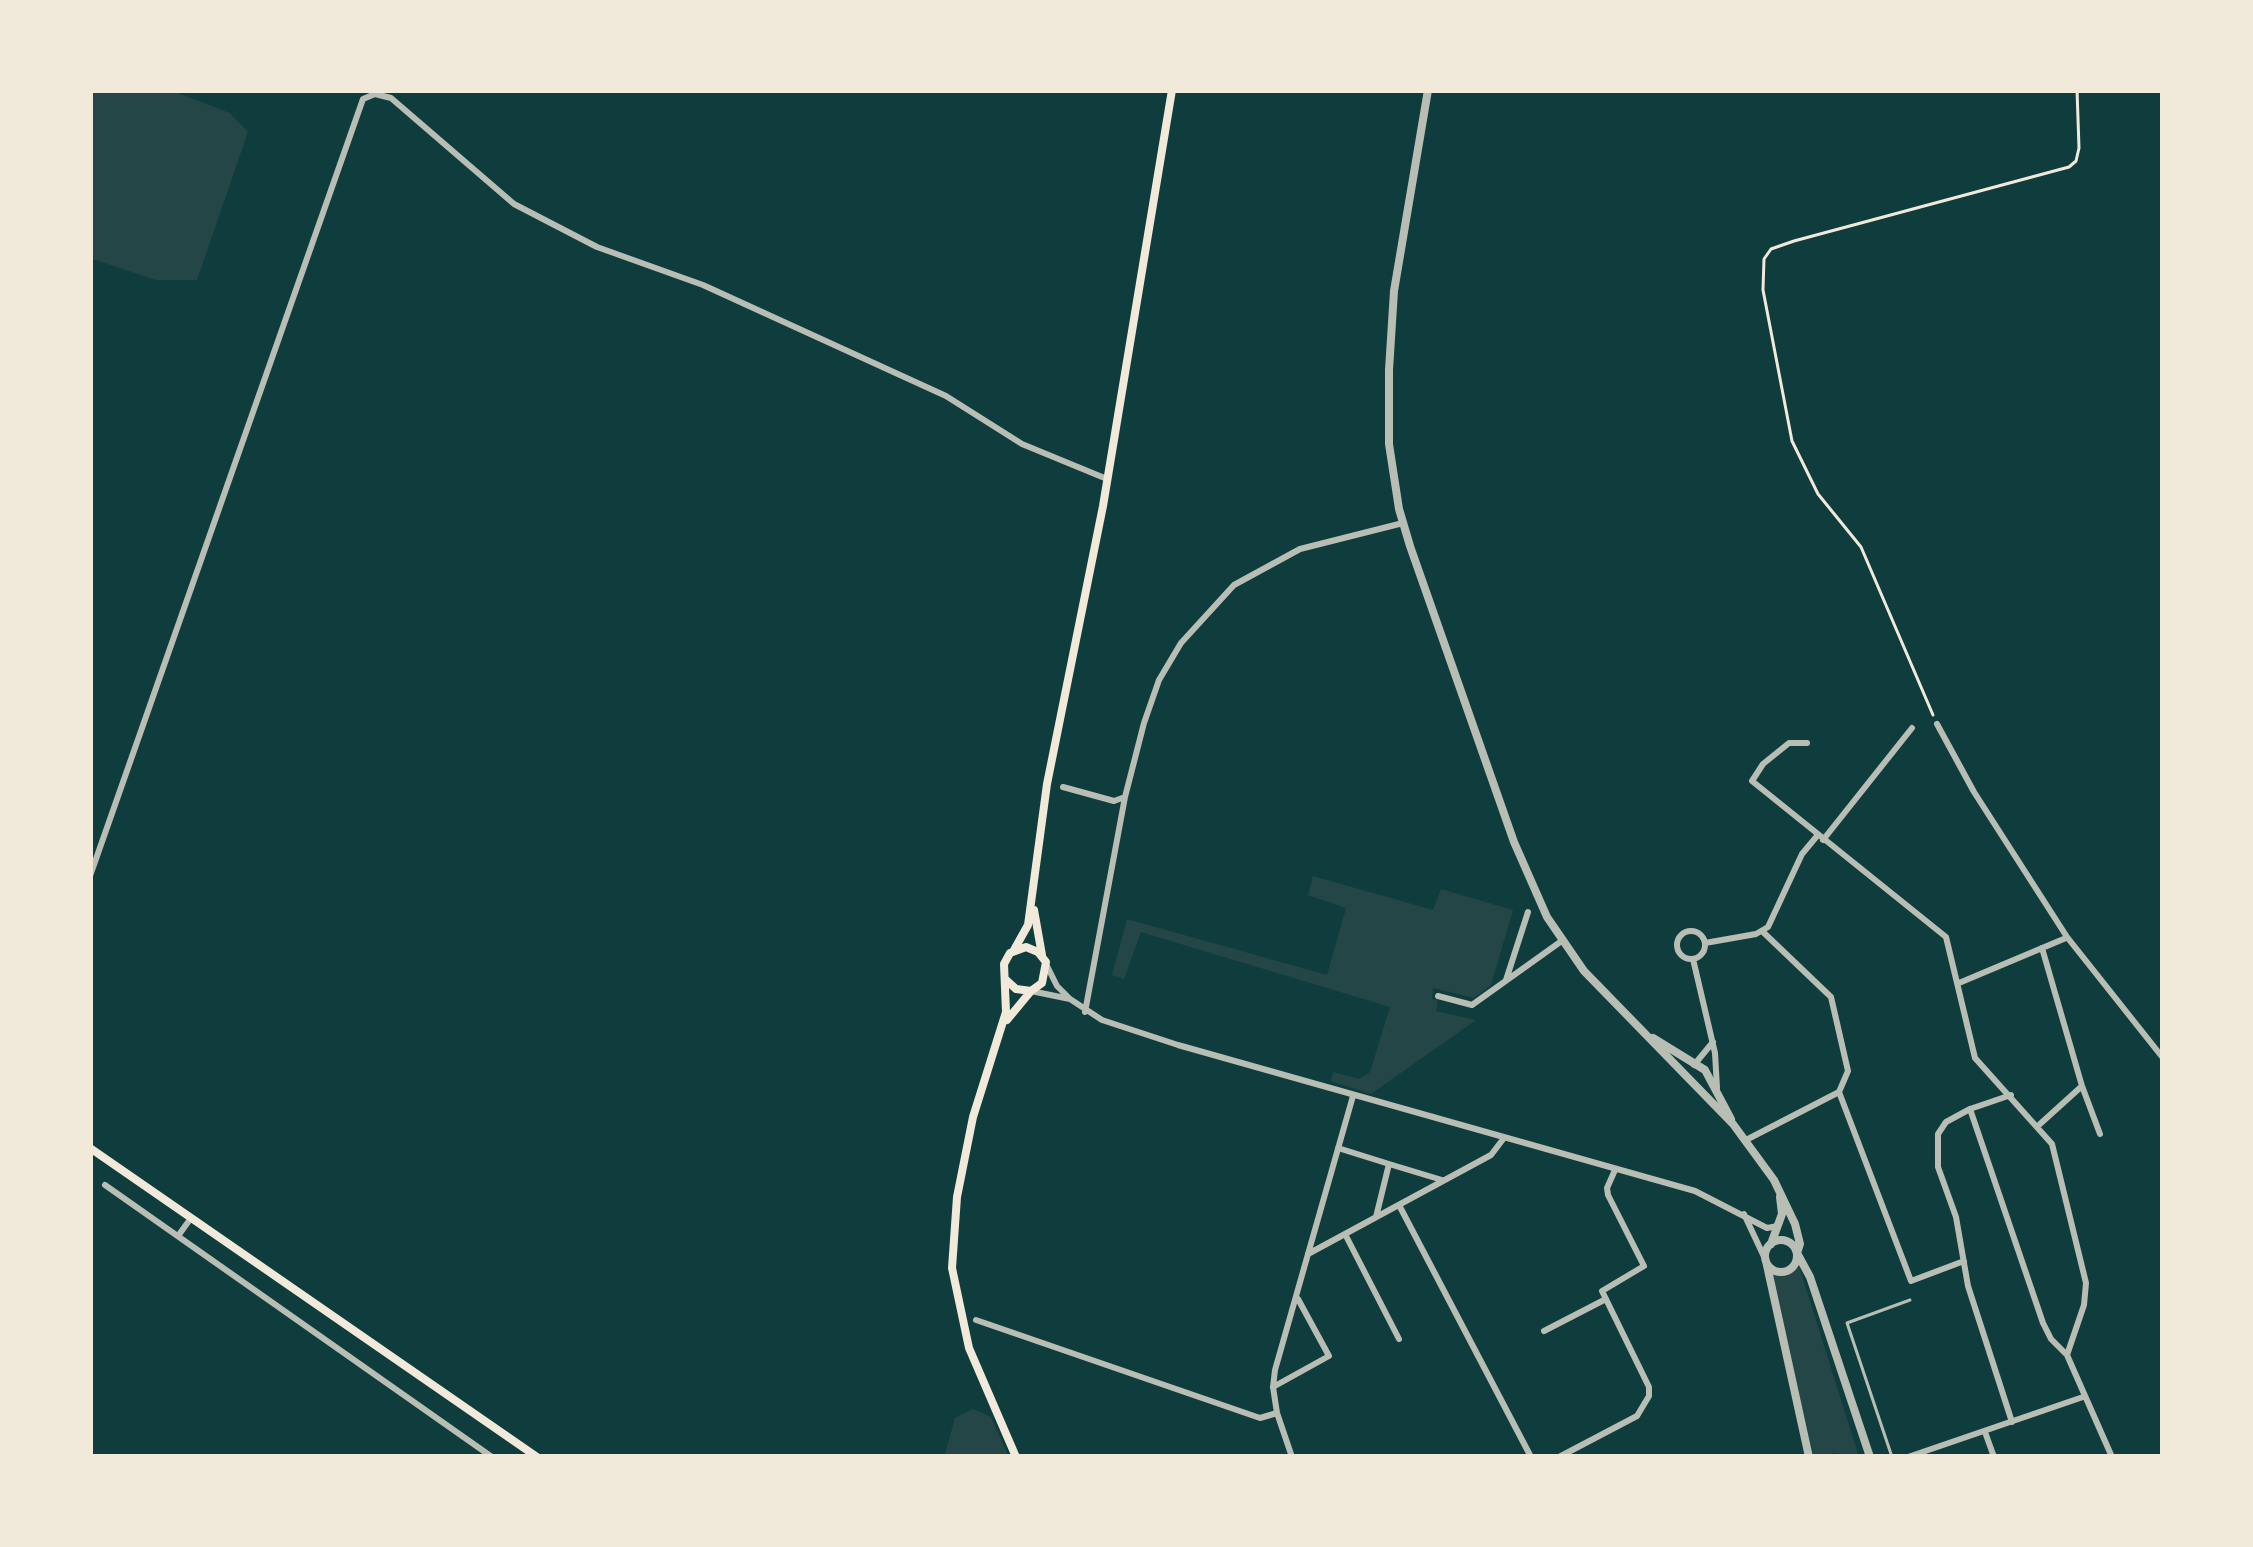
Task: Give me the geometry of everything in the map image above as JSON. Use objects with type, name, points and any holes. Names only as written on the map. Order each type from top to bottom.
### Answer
[{"type":"main road","points":[[1016,1457],[969,1348],[952,1268],[955,1214],[973,1117],[1003,1026],[1004,964],[1028,925],[1048,784],[1107,479],[1172,90]]},
{"type":"main road","points":[[1003,1026],[1046,976],[1033,897]]},
{"type":"main road","points":[[1014,950],[1026,947],[1044,959]]},
{"type":"main road","points":[[1005,979],[1016,989],[1031,991]]},
{"type":"main road","points":[[90,1148],[537,1457]]},
{"type":"street","points":[[1428,90],[1394,291],[1389,370],[1389,444],[1403,524],[1514,842],[1547,917],[1584,971],[1746,1140],[1795,1224],[1800,1244],[1794,1267],[1786,1272],[1772,1270],[1742,1211]]},
{"type":"street","points":[[90,876],[363,99],[375,94],[391,98],[514,204],[597,247],[703,285],[946,397],[1022,444],[1107,479]]},
{"type":"street","points":[[1085,1012],[1125,796],[1144,723],[1181,643],[1234,585],[1300,549],[1403,524]]},
{"type":"street","points":[[1937,724],[1974,792],[2067,937],[2163,1058]]},
{"type":"street","points":[[1706,943],[1762,932],[1774,917],[1802,854],[1912,728]]},
{"type":"street","points":[[1807,743],[1789,743],[1763,764],[1752,782],[1946,937],[1975,1058],[2052,1144],[2086,1282],[2084,1305],[2067,1355]]},
{"type":"street","points":[[1063,788],[1114,801],[1125,796]]},
{"type":"street","points":[[1505,984],[1528,912]]},
{"type":"street","points":[[1688,931],[1697,932],[1706,943],[1704,952],[1693,959],[1677,950],[1680,936],[1688,931]]},
{"type":"street","points":[[1746,1140],[1839,1092],[1848,1071],[1831,997],[1762,932]]},
{"type":"street","points":[[1958,983],[2067,937]]},
{"type":"street","points":[[1438,995],[1472,1005],[1563,940]]},
{"type":"street","points":[[2042,948],[2100,1134]]},
{"type":"street","points":[[1044,959],[1057,986],[1085,1012],[1178,1046],[1695,1191],[1742,1211],[1767,1228],[1778,1226]]},
{"type":"street","points":[[1693,959],[1713,1042],[1717,1088]]},
{"type":"street","points":[[1031,991],[1070,999]]},
{"type":"street","points":[[1641,1031],[1710,1077],[1733,1124]]},
{"type":"street","points":[[1692,1084],[1694,1065],[1713,1042]]},
{"type":"street","points":[[1692,1084],[1705,1085],[1710,1077]]},
{"type":"street","points":[[2038,1125],[2082,1085]]},
{"type":"street","points":[[1839,1092],[1911,1281],[1964,1261]]},
{"type":"street","points":[[2011,1095],[1946,1122],[1936,1149],[1968,1286],[2012,1422]]},
{"type":"street","points":[[1292,1457],[1273,1388],[1353,1096]]},
{"type":"street","points":[[1970,1109],[2043,1323],[2050,1340],[2067,1355],[2112,1457]]},
{"type":"street","points":[[1308,1254],[1491,1155],[1504,1138]]},
{"type":"street","points":[[1338,1148],[1443,1181]]},
{"type":"street","points":[[1376,1217],[1389,1164]]},
{"type":"street","points":[[1559,1457],[1637,1416],[1649,1396],[1604,1287],[1644,1266],[1608,1195],[1615,1170]]},
{"type":"street","points":[[105,1185],[492,1457]]},
{"type":"street","points":[[1779,1190],[1782,1214],[1766,1261],[1809,1457]]},
{"type":"street","points":[[1399,1205],[1531,1457]]},
{"type":"street","points":[[178,1236],[191,1218]]},
{"type":"street","points":[[1345,1234],[1399,1339]]},
{"type":"street","points":[[1771,1244],[1789,1242],[1810,1277],[1870,1457]]},
{"type":"street","points":[[1273,1388],[1329,1356],[1296,1295]]},
{"type":"street","points":[[1544,1331],[1606,1300]]},
{"type":"street","points":[[976,1320],[1260,1418],[1277,1413]]},
{"type":"street","points":[[1907,1457],[2083,1397]]},
{"type":"street","points":[[1984,1431],[1994,1457]]},
{"type":"lane","points":[[1892,1457],[1846,1323],[1910,1300]]},
{"type":"path","points":[[1937,724],[1861,547],[1812,484],[1792,441],[1765,302],[1763,265],[1769,250],[1783,244],[2069,167],[2079,148],[2077,90]]},
{"type":"shaded area","points":[[90,90],[170,90],[230,113],[248,132],[197,280],[156,280],[90,258]]},
{"type":"shaded area","points":[[1313,876],[1433,910],[1441,889],[1513,910],[1491,985],[1474,998],[1433,988],[1436,1011],[1476,1020],[1371,1094],[1331,1081],[1333,1072],[1359,1079],[1370,1072],[1390,1007],[1141,932],[1124,979],[1112,975],[1127,919],[1327,975],[1346,908],[1308,895]]},
{"type":"shaded area","points":[[1799,1266],[1859,1457],[1834,1453],[1814,1457],[1770,1274],[1788,1276]]},
{"type":"shaded area","points":[[973,1409],[991,1417],[1009,1457],[944,1457],[955,1418]]}]
